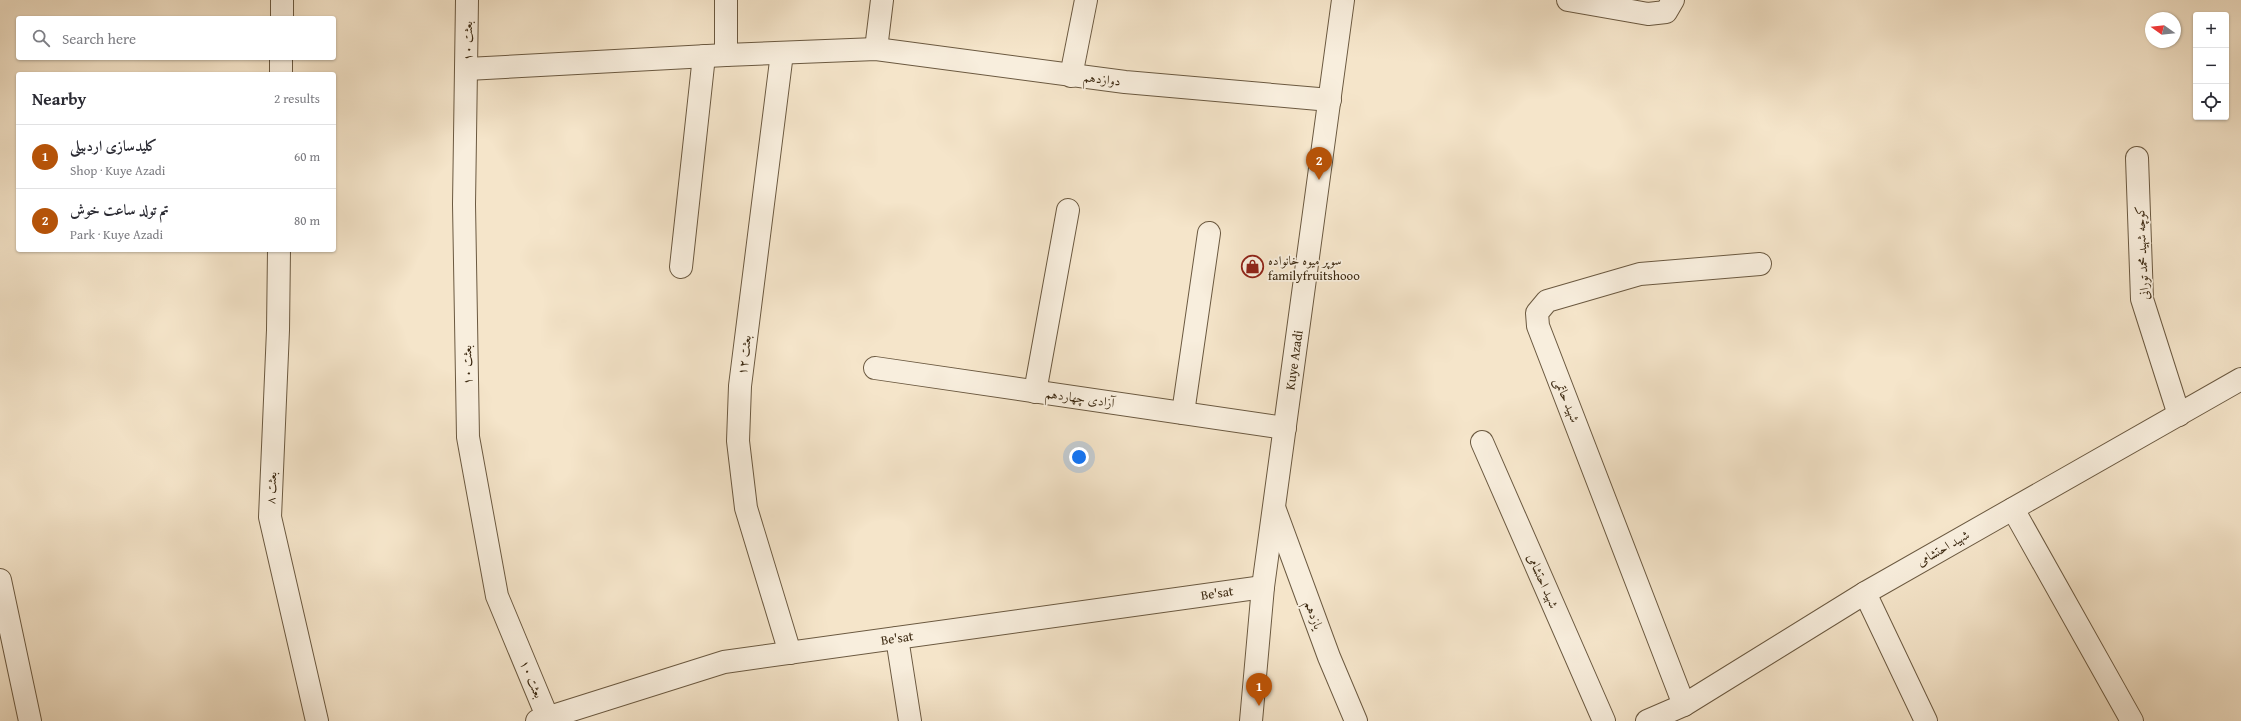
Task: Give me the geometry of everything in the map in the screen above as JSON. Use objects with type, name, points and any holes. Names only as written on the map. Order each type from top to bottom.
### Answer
[{"type":"street","points":[[282,0],[282,16]]},
{"type":"street","name":"بعثت ۱۰","points":[[467,0],[468,69],[464,204],[468,437],[497,596],[545,720]]},
{"type":"street","points":[[726,0],[726,55]]},
{"type":"street","points":[[876,49],[882,0]]},
{"type":"street","points":[[1071,76],[1086,0]]},
{"type":"street","name":"Kuye Azadi","points":[[1251,721],[1263,587],[1343,0]]},
{"type":"street","points":[[1568,0],[1648,14],[1669,6]]},
{"type":"street","name":"دوازدهم","points":[[468,69],[704,56],[876,49],[1071,76],[1330,100]]},
{"type":"street","name":"بعثت ۱۲","points":[[782,53],[740,386],[738,441],[746,508],[790,653]]},
{"type":"street","points":[[680,267],[704,56]]},
{"type":"street","points":[[281,60],[281,72]]},
{"type":"street","name":"کوچه شهید محمد تورانی","points":[[2137,158],[2142,299],[2179,415]]},
{"type":"street","points":[[1035,392],[1068,210]]},
{"type":"street","points":[[1183,413],[1209,233]]},
{"type":"street","name":"بعثت ٨","points":[[279,252],[278,330],[270,517],[317,721]]},
{"type":"street","name":"شهید حاتمی","points":[[1684,705],[1538,326],[1537,313],[1547,301],[1640,274],[1760,264]]},
{"type":"street","name":"آزادی چهاردهم","points":[[875,368],[1285,428]]},
{"type":"street","name":"شهید احتشامی","points":[[1647,721],[1684,705],[1865,592],[2241,379]]},
{"type":"street","name":"شهید احتشامی","points":[[1482,442],[1604,721]]},
{"type":"street","name":"یازدهم","points":[[1274,507],[1329,657],[1356,721]]},
{"type":"street","points":[[2013,509],[2132,721]]},
{"type":"street","points":[[0,580],[30,721]]},
{"type":"street","name":"Be'sat","points":[[545,720],[724,662],[1263,587]]},
{"type":"street","points":[[1865,592],[1926,721]]},
{"type":"street","points":[[897,638],[910,721]]},
{"type":"place","name":"تم تولد ساعت خوش","points":[[1319,180]]},
{"type":"place","name":"سوپر میوه خانواده familyfruitshooo","points":[[1253,267]]},
{"type":"place","name":"کلیدسازی اردبیلی","points":[[1259,706]]}]
